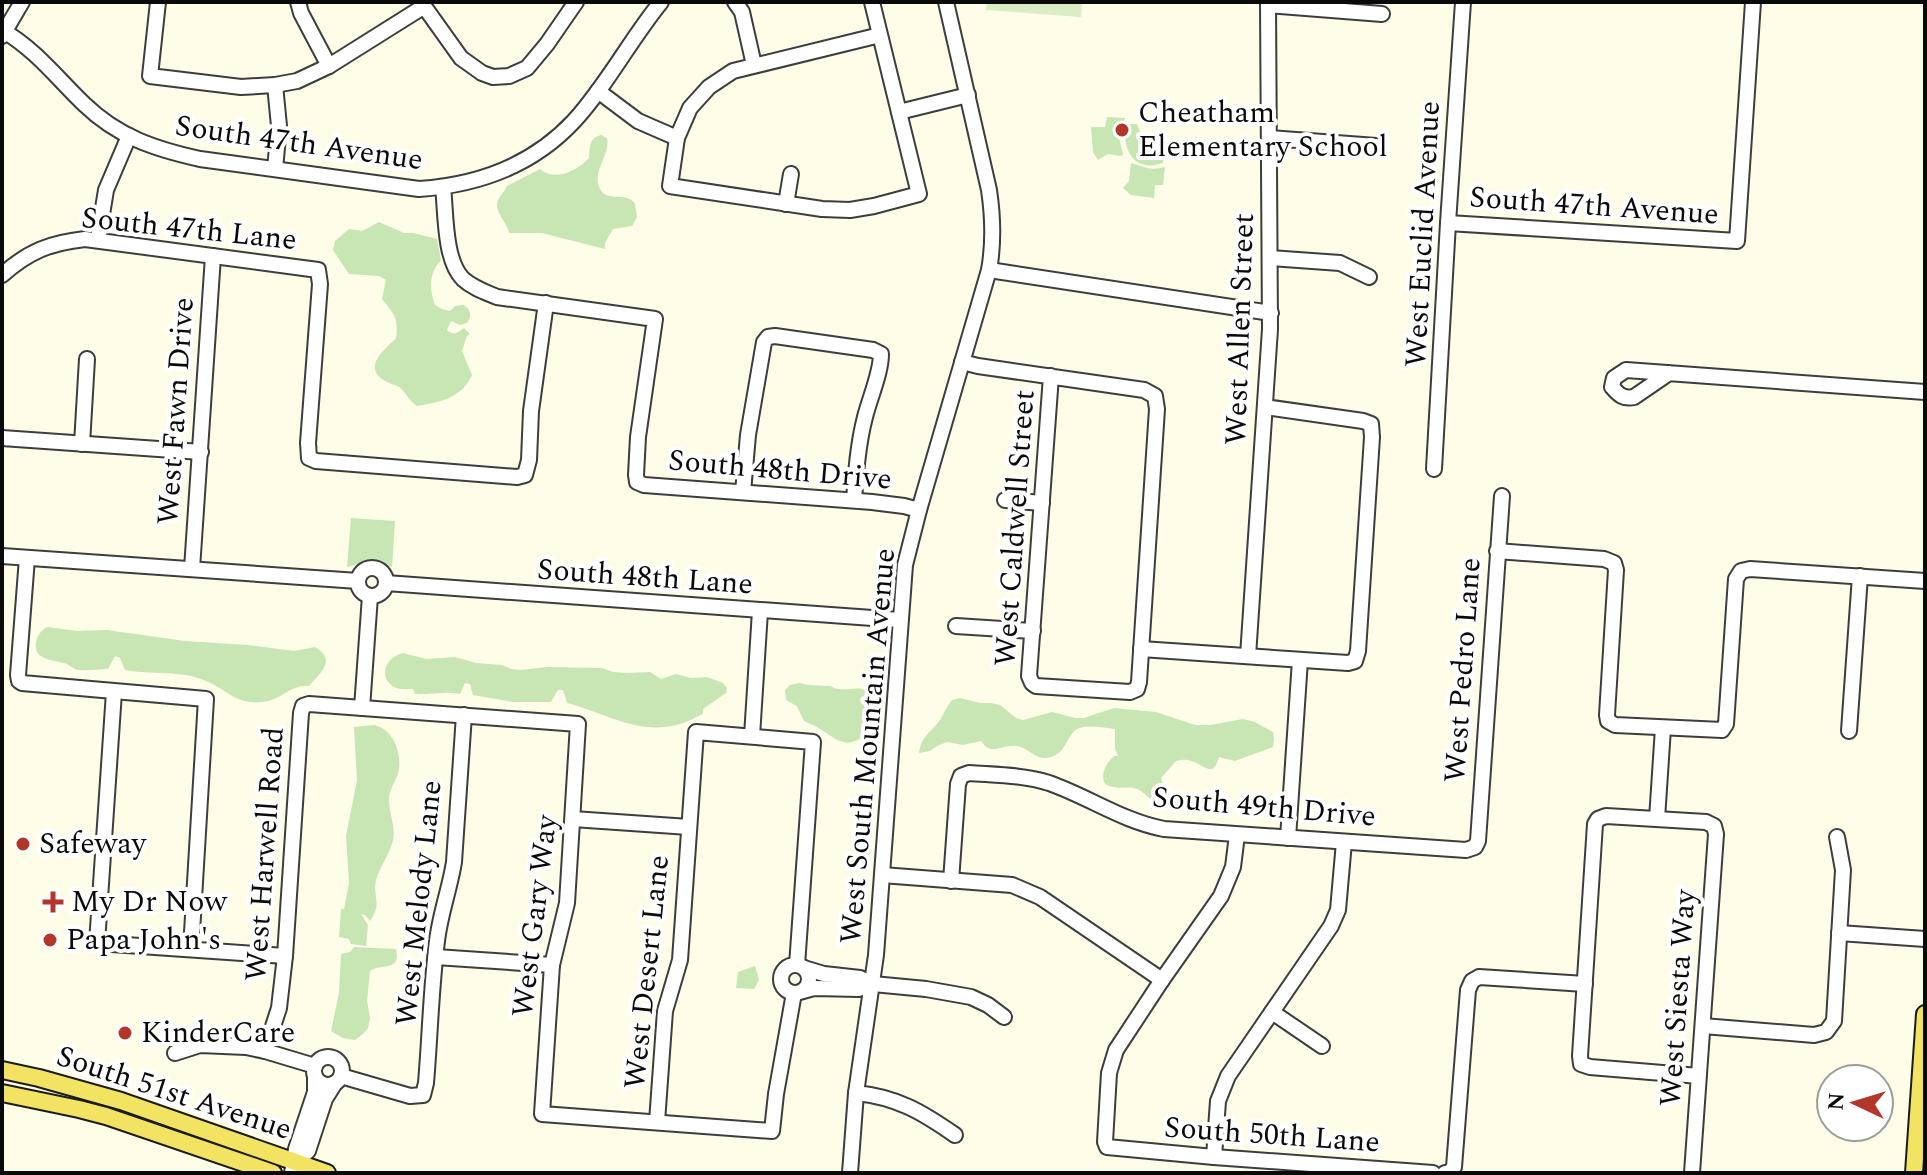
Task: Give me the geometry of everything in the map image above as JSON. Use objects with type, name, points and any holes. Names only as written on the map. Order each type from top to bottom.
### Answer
[{"type":"main road","points":[[1914,1173],[1925,1014]]},
{"type":"main road","name":"South 51st Avenue","points":[[2,1070],[121,1101],[293,1168],[327,1173]]},
{"type":"main road","name":"South 51st Avenue","points":[[2,1093],[106,1116],[273,1173]]},
{"type":"street","points":[[3,33],[22,2]]},
{"type":"street","points":[[158,2],[150,76],[241,87],[297,81],[329,66],[422,5],[461,58],[482,73],[493,77],[509,76],[527,68],[547,44],[572,3]]},
{"type":"street","points":[[298,2],[329,66]]},
{"type":"street","points":[[735,2],[742,12],[754,65]]},
{"type":"street","points":[[872,2],[919,194],[850,210],[822,209],[670,186],[677,138],[690,108],[709,87],[733,71],[880,35]]},
{"type":"street","name":"West South Mountain Avenue","points":[[850,1173],[856,1093],[873,984],[905,565],[989,270],[993,238],[989,190],[946,2]]},
{"type":"street","name":"West Euclid Avenue","points":[[1434,469],[1463,2]]},
{"type":"street","name":"South 47th Avenue","points":[[1448,223],[1737,241],[1753,2]]},
{"type":"street","name":"South 47th Avenue","points":[[3,33],[35,54],[86,105],[143,144],[200,159],[419,189],[473,181],[508,169],[540,152],[573,122],[598,91],[659,3]]},
{"type":"street","points":[[1268,4],[1382,14]]},
{"type":"street","name":"West Allen Street","points":[[1248,656],[1271,313],[1268,4]]},
{"type":"street","points":[[275,85],[279,126],[275,169]]},
{"type":"street","points":[[598,91],[638,121],[677,138]]},
{"type":"street","points":[[899,112],[968,95]]},
{"type":"street","points":[[98,239],[106,190],[129,136]]},
{"type":"street","points":[[1269,138],[1376,146]]},
{"type":"street","points":[[786,204],[791,174]]},
{"type":"street","points":[[443,187],[449,254],[461,277],[478,290],[497,297],[546,303]]},
{"type":"street","name":"South 47th Lane","points":[[7,270],[37,249],[62,241],[98,239],[318,270],[320,284],[309,458],[517,477],[525,475],[529,460],[531,411],[546,303]]},
{"type":"street","points":[[2,252],[7,270]]},
{"type":"street","name":"West Fawn Drive","points":[[192,569],[213,256]]},
{"type":"street","points":[[1270,258],[1340,263],[1369,277]]},
{"type":"street","points":[[989,270],[1271,313]]},
{"type":"street","name":"South 48th Drive","points":[[546,303],[655,319],[638,437],[637,482],[897,504],[919,510]]},
{"type":"street","points":[[743,492],[764,342],[768,337],[775,336],[873,350],[881,354],[881,366],[861,437],[854,500]]},
{"type":"street","points":[[82,444],[87,359]]},
{"type":"street","points":[[962,362],[1144,390],[1155,396],[1157,409],[1141,649],[1355,661],[1371,424],[1265,407]]},
{"type":"street","points":[[1669,373],[1925,392]]},
{"type":"street","name":"West Caldwell Street","points":[[1051,376],[1029,676],[1036,686],[1130,692],[1137,689],[1139,682],[1141,649]]},
{"type":"street","points":[[2,438],[201,452]]},
{"type":"street","name":"West Pedro Lane","points":[[1475,847],[1478,841],[1502,496]]},
{"type":"street","points":[[1005,500],[1042,503]]},
{"type":"street","points":[[1497,551],[1604,559],[1614,563],[1607,715],[1608,721],[1615,725],[1722,730],[1726,724],[1736,579],[1741,571],[1750,569],[1925,581]]},
{"type":"street","name":"South 48th Lane","points":[[2,556],[358,581],[363,571],[373,568],[383,573],[386,583],[900,620]]},
{"type":"street","points":[[27,558],[19,681],[24,684],[206,699],[191,949]]},
{"type":"street","points":[[1849,731],[1860,576]]},
{"type":"street","points":[[358,581],[362,593],[370,596],[382,592],[386,583]]},
{"type":"street","points":[[370,596],[362,708],[464,715]]},
{"type":"street","points":[[657,1122],[772,1131],[776,1094],[798,992],[809,982],[809,974],[801,966],[813,742],[752,736],[760,611]]},
{"type":"street","points":[[956,626],[1033,631]]},
{"type":"street","points":[[1288,838],[1300,660]]},
{"type":"street","points":[[114,692],[97,943],[285,956]]},
{"type":"street","name":"West Harwell Road","points":[[265,1051],[279,1008],[285,956],[301,713],[303,706],[309,704],[362,708]]},
{"type":"street","name":"West Gary Way","points":[[464,715],[578,724],[567,903],[552,965],[542,1114],[657,1122]]},
{"type":"street","name":"West Melody Lane","points":[[338,1079],[410,1096],[423,1095],[440,917],[454,862],[464,715]]},
{"type":"street","points":[[1663,728],[1657,819],[1606,816],[1595,824],[1580,1056],[1581,1064],[1590,1067],[1699,1076]]},
{"type":"street","name":"West Desert Lane","points":[[657,1122],[665,1011],[680,960],[696,732],[752,736]]},
{"type":"street","name":"South 49th Drive","points":[[951,881],[958,784],[961,776],[969,773],[1035,780],[1074,793],[1134,822],[1164,829],[1466,850],[1475,847]]},
{"type":"street","points":[[573,819],[689,827]]},
{"type":"street","name":"West Siesta Way","points":[[1657,819],[1706,822],[1714,826],[1716,834],[1692,1173]]},
{"type":"street","points":[[882,875],[1012,885],[1040,897],[1162,980],[1226,887],[1233,867],[1237,835]]},
{"type":"street","points":[[1703,1026],[1814,1035],[1826,1032],[1834,1021],[1843,870],[1837,837]]},
{"type":"street","points":[[1214,1157],[1218,1101],[1228,1076],[1331,926],[1338,910],[1344,842]]},
{"type":"street","points":[[1839,933],[1925,939]]},
{"type":"street","points":[[436,957],[552,965]]},
{"type":"street","points":[[873,984],[859,989],[814,988],[798,992],[786,990],[781,979],[786,968],[801,966],[824,974],[860,978],[873,984],[971,997],[1004,1017]]},
{"type":"street","points":[[1448,1172],[1454,1167],[1468,990],[1472,981],[1479,977],[1585,984]]},
{"type":"street","name":"South 50th Lane","points":[[1162,980],[1113,1057],[1105,1122],[1107,1147],[1214,1157],[1264,1167],[1433,1173]]},
{"type":"street","points":[[1272,1012],[1322,1046]]},
{"type":"street","points":[[175,1053],[200,1045],[246,1047],[265,1051],[315,1071],[323,1085],[338,1079]]},
{"type":"street","points":[[323,1058],[333,1058],[341,1065],[338,1079],[325,1099],[308,1151],[293,1168],[296,1149],[315,1092],[315,1071],[323,1058]]},
{"type":"street","points":[[856,1093],[899,1102],[922,1112],[955,1135]]},
{"type":"green space","points":[[987,2],[1082,2],[1081,17],[986,10]]},
{"type":"green space","points":[[1107,117],[1125,118],[1119,138],[1123,154],[1108,154],[1098,160],[1093,152],[1091,127],[1105,127]]},
{"type":"green space","points":[[1137,124],[1147,142],[1163,155],[1163,163],[1145,165],[1132,158],[1125,135],[1126,126]]},
{"type":"green space","points":[[601,135],[607,138],[607,144],[599,169],[600,189],[607,195],[632,200],[637,217],[632,226],[613,229],[605,249],[542,233],[509,233],[497,205],[507,186],[540,169],[552,175],[572,171],[589,158],[592,141]]},
{"type":"green space","points":[[1131,163],[1152,169],[1165,167],[1163,185],[1155,185],[1154,198],[1131,195],[1123,188],[1129,181]]},
{"type":"green space","points":[[379,222],[404,233],[437,239],[441,260],[431,281],[435,305],[450,311],[455,306],[463,305],[469,311],[467,323],[460,325],[451,321],[447,330],[456,333],[464,328],[470,334],[462,351],[472,375],[456,394],[442,400],[417,406],[399,387],[377,374],[378,357],[396,338],[397,331],[395,317],[382,299],[386,280],[379,276],[349,274],[333,250],[335,241],[349,229],[362,231]]},
{"type":"green space","points":[[351,518],[395,521],[392,567],[370,562],[347,567]]},
{"type":"green space","points":[[47,627],[77,631],[107,630],[294,651],[315,647],[322,652],[326,661],[309,686],[269,701],[253,702],[238,699],[196,678],[125,670],[120,658],[115,656],[108,669],[87,670],[44,658],[37,652],[36,642]]},
{"type":"green space","points":[[403,653],[426,659],[455,657],[520,670],[602,668],[613,672],[650,672],[661,679],[676,674],[691,678],[707,677],[723,683],[727,688],[726,693],[703,709],[703,714],[680,724],[650,727],[622,722],[567,703],[563,690],[558,690],[551,702],[513,702],[473,695],[470,684],[465,683],[460,694],[415,694],[413,689],[394,687],[386,678],[388,663]]},
{"type":"green space","points":[[800,683],[867,691],[874,700],[867,716],[868,731],[858,740],[848,743],[804,721],[797,706],[786,700],[785,690],[790,685]]},
{"type":"green space","points":[[960,698],[1000,705],[1023,720],[1052,712],[1084,718],[1114,708],[1156,712],[1195,725],[1243,719],[1273,732],[1273,747],[1235,761],[1219,757],[1211,769],[1189,760],[1176,761],[1161,778],[1165,805],[1152,801],[1137,789],[1105,784],[1105,769],[1114,756],[1118,756],[1115,729],[1077,729],[1060,752],[1046,758],[1016,746],[989,748],[981,741],[963,745],[947,742],[919,753],[923,740],[952,700]]},
{"type":"green space","points":[[374,725],[392,737],[398,751],[399,767],[389,797],[393,840],[376,880],[376,909],[370,921],[361,914],[368,925],[366,946],[351,944],[349,939],[339,937],[341,909],[344,909],[349,883],[346,836],[357,780],[354,727]]},
{"type":"green space","points":[[354,947],[396,949],[397,956],[390,966],[370,971],[368,1028],[355,1040],[331,1031],[339,993],[341,954],[350,952]]},
{"type":"green space","points":[[755,966],[759,980],[754,989],[736,988],[738,972]]},
{"type":"place","name":"Cheatham Elementary School","points":[[1122,130]]},
{"type":"place","name":"Safeway","points":[[23,844]]},
{"type":"place","name":"My Dr Now","points":[[53,902]]},
{"type":"place","name":"Papa John's","points":[[50,940]]},
{"type":"place","name":"KinderCare","points":[[125,1033]]}]
